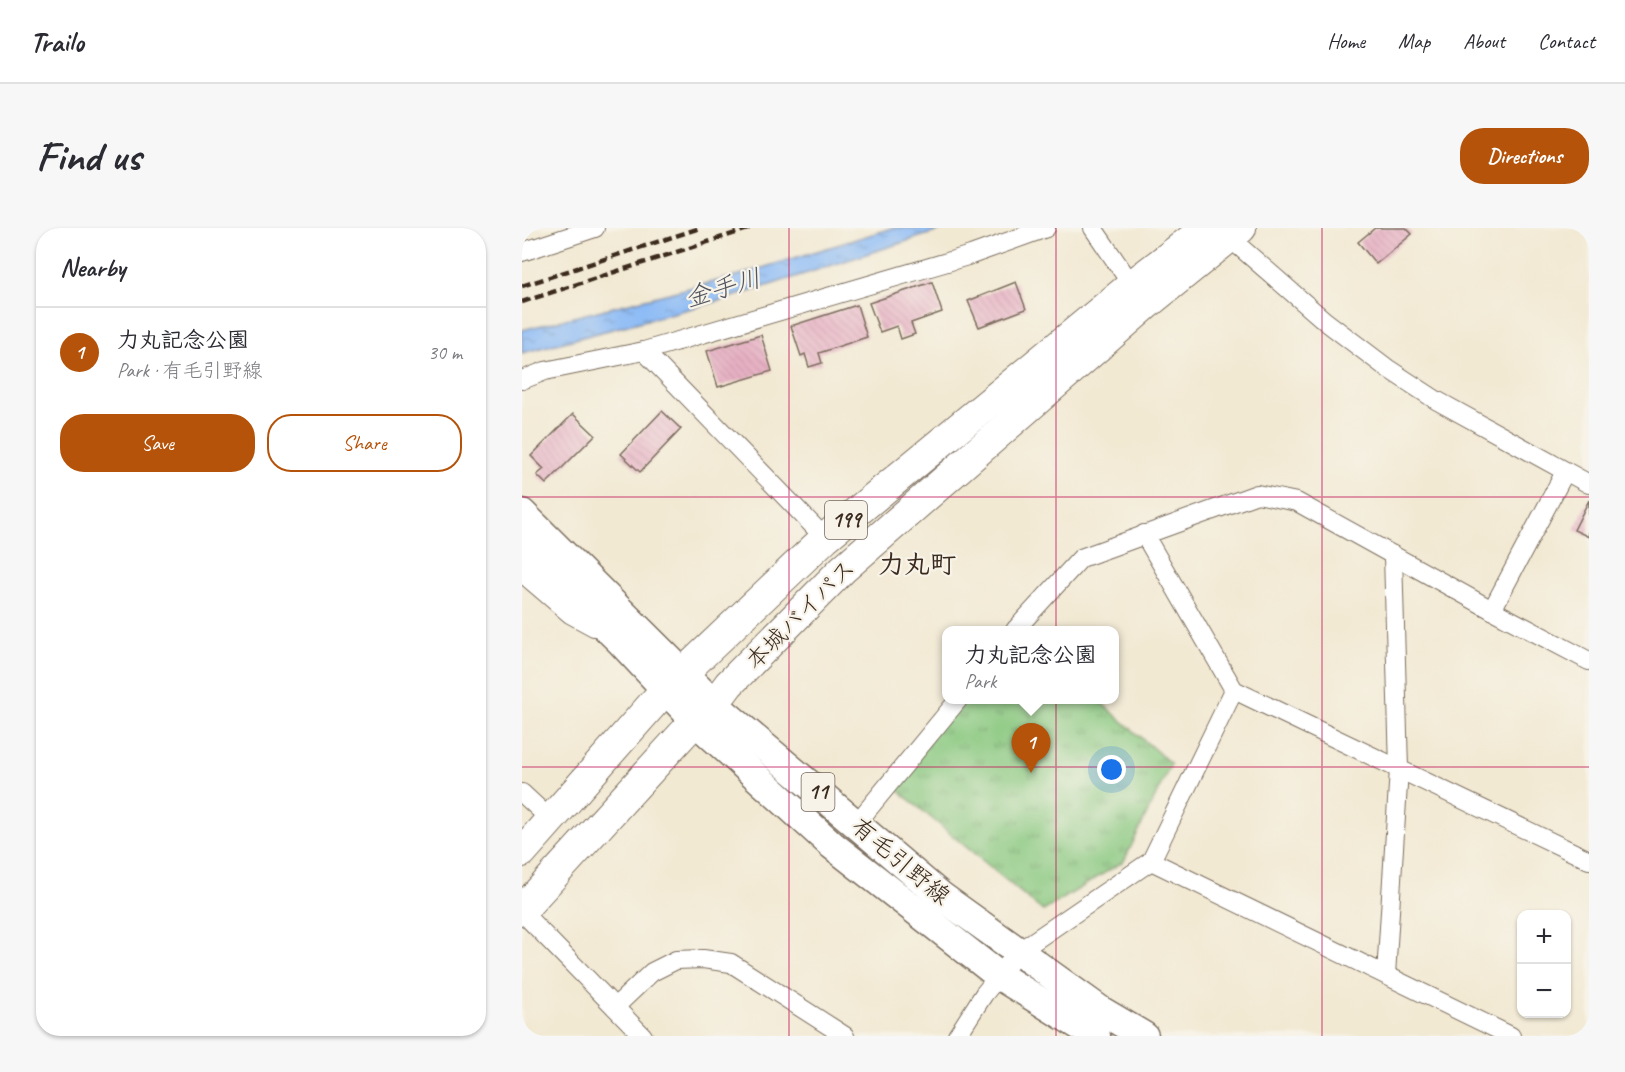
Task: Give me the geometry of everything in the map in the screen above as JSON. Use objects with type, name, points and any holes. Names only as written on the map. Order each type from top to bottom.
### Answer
[{"type":"highway","name":"本城バイパス","points":[[522,852],[674,681],[825,537],[1223,230]]},
{"type":"highway","name":"本城バイパス","points":[[522,911],[729,684],[843,569],[1140,295]]},
{"type":"main road","name":"有毛引野線","points":[[522,513],[674,681],[832,845],[998,975],[1096,1036]]},
{"type":"main road","name":"有毛引野線","points":[[522,545],[620,641],[674,681]]},
{"type":"main road","name":"有毛引野線","points":[[705,712],[856,824],[941,896],[1100,1010],[1143,1036]]},
{"type":"street","points":[[522,252],[595,228]]},
{"type":"street","points":[[522,380],[545,371],[644,351],[971,255],[1046,228]]},
{"type":"street","points":[[1093,228],[1140,295]]},
{"type":"street","points":[[1223,230],[1325,321],[1387,368],[1436,400],[1589,484]]},
{"type":"street","points":[[644,351],[825,537]]},
{"type":"street","points":[[1491,610],[1565,472]]},
{"type":"street","points":[[1018,626],[1081,558],[1257,494],[1297,502],[1491,610],[1589,661]]},
{"type":"street","points":[[1144,534],[1234,690],[1589,860]]},
{"type":"street","points":[[1386,975],[1399,769],[1393,555]]},
{"type":"street","points":[[522,573],[570,614],[620,641]]},
{"type":"street","points":[[957,1036],[998,975],[1018,952],[1150,861],[1234,690]]},
{"type":"street","points":[[856,824],[954,704]]},
{"type":"street","points":[[522,793],[550,819]]},
{"type":"street","points":[[1150,861],[1511,1036]]},
{"type":"street","points":[[522,911],[643,1036]]},
{"type":"street","points":[[615,1007],[652,972],[676,960],[703,959],[731,963],[845,1036]]},
{"type":"green space","points":[[959,704],[1103,704],[1171,764],[1124,861],[1043,911],[887,781]]},
{"type":"water","name":"金手川","points":[[892,228],[948,228],[726,299],[522,353],[522,330],[733,277]]},
{"type":"building","points":[[1375,228],[1406,228],[1412,234],[1376,264],[1358,242]]},
{"type":"building","points":[[932,282],[942,312],[911,323],[915,334],[901,339],[897,326],[880,332],[869,303]]},
{"type":"building","points":[[1016,282],[1026,309],[979,327],[968,301]]},
{"type":"building","points":[[857,305],[867,337],[819,353],[822,363],[809,367],[805,354],[801,356],[791,326]]},
{"type":"building","points":[[761,335],[772,371],[718,387],[707,351]]},
{"type":"building","points":[[662,411],[681,429],[640,472],[621,454]]},
{"type":"building","points":[[573,414],[595,435],[546,484],[537,475],[544,469],[531,456]]},
{"type":"building","points":[[1589,500],[1589,537],[1574,530]]},
{"type":"railway","points":[[522,286],[700,228]]},
{"type":"railway","points":[[522,302],[751,228]]},
{"type":"place","name":"力丸記念公園","points":[[1031,773]]},
{"type":"district","name":"力丸町","points":[[917,564]]}]
